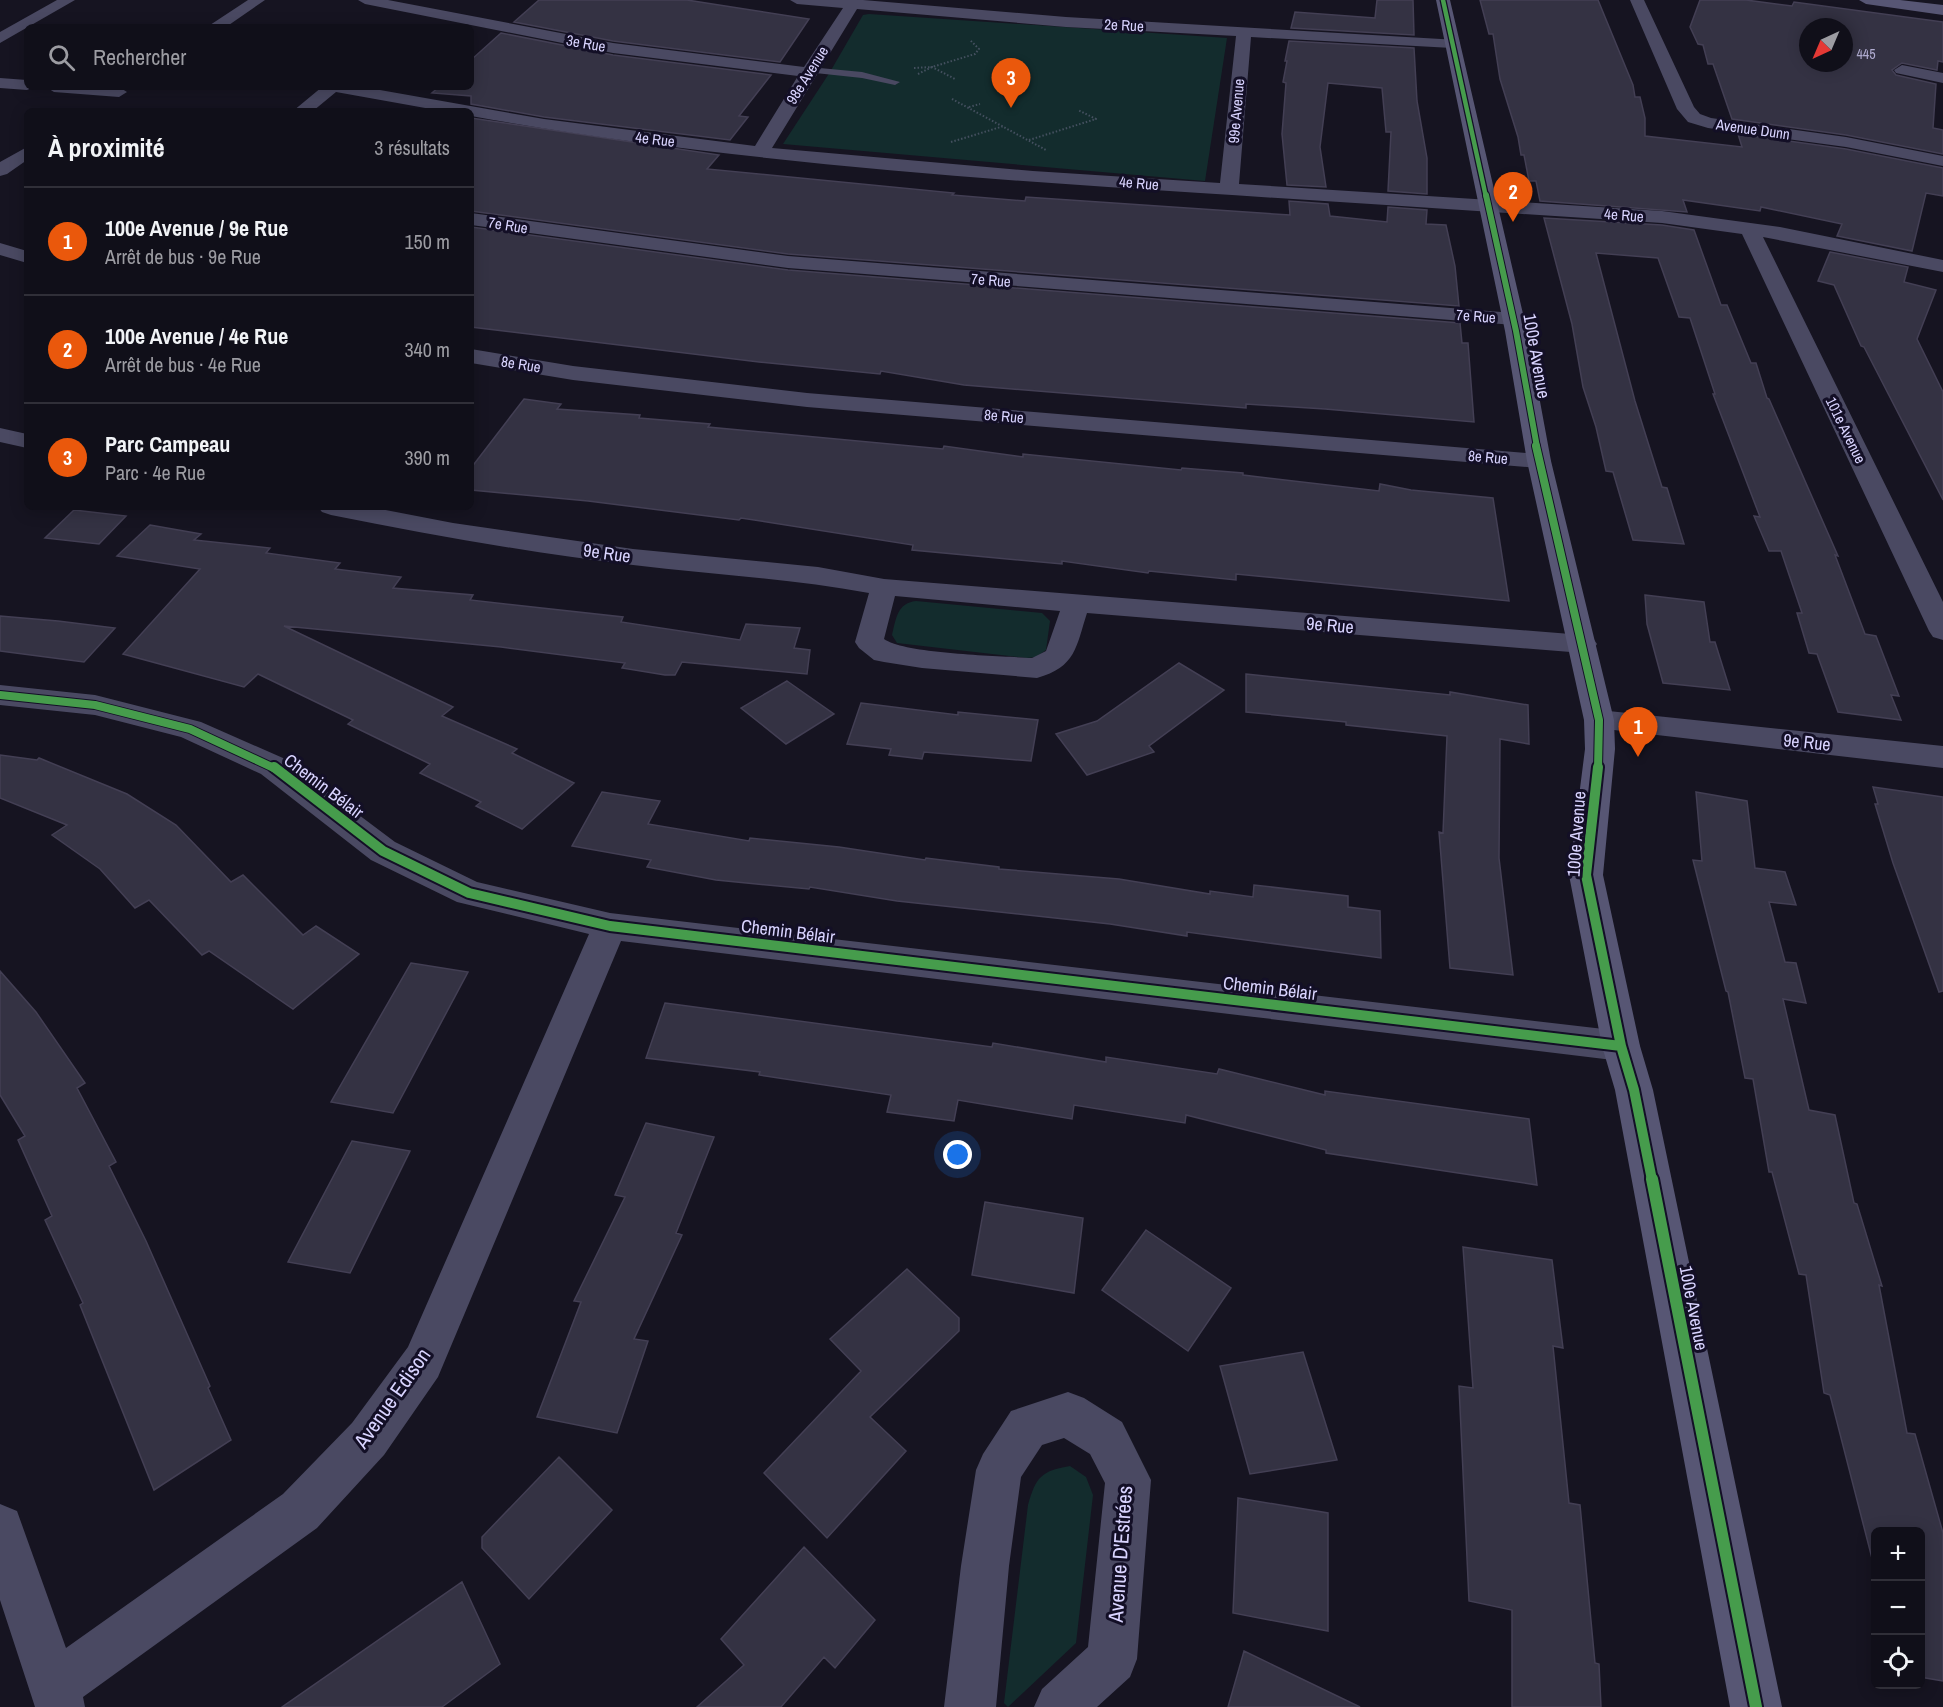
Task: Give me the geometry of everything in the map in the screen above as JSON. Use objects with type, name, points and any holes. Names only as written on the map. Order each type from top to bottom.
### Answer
[{"type":"street","points":[[25,24],[68,0]]},
{"type":"street","points":[[220,24],[258,0]]},
{"type":"street","name":"3e Rue","points":[[365,0],[613,48],[809,71]]},
{"type":"street","points":[[412,22],[439,0]]},
{"type":"street","name":"2e Rue","points":[[797,0],[1244,32],[1452,43]]},
{"type":"street","name":"100e Avenue","points":[[1443,0],[1514,319],[1539,461],[1599,720],[1600,749],[1586,874],[1621,1046],[1634,1090],[1756,1707]]},
{"type":"street","name":"Avenue Dunn","points":[[1637,0],[1686,109],[1694,118],[1708,123],[1846,142],[1943,160]]},
{"type":"street","points":[[1866,0],[1943,10]]},
{"type":"street","points":[[1929,0],[1943,2]]},
{"type":"street","name":"98e Avenue","points":[[760,152],[809,71],[855,3]]},
{"type":"street","points":[[0,38],[24,25]]},
{"type":"street","name":"99e Avenue","points":[[1229,191],[1244,32]]},
{"type":"street","points":[[1902,70],[1943,78]]},
{"type":"street","points":[[0,83],[24,85]]},
{"type":"street","points":[[99,105],[121,90]]},
{"type":"street","points":[[306,108],[330,90]]},
{"type":"street","name":"4e Rue","points":[[351,90],[453,108]]},
{"type":"street","name":"4e Rue","points":[[474,112],[544,124],[760,152],[1033,177],[1096,179],[1229,191],[1662,217],[1749,228],[1850,245],[1943,266]]},
{"type":"street","points":[[0,170],[24,154]]},
{"type":"street","name":"7e Rue","points":[[474,219],[788,262],[1514,319]]},
{"type":"street","name":"101e Avenue","points":[[1749,228],[1943,631]]},
{"type":"street","points":[[0,249],[24,256]]},
{"type":"street","name":"8e Rue","points":[[474,356],[573,373],[807,400],[1539,461]]},
{"type":"street","points":[[0,435],[24,440]]},
{"type":"street","name":"9e Rue","points":[[346,510],[464,533],[633,557],[818,575],[884,587],[1583,644]]},
{"type":"street","points":[[884,587],[869,642],[884,653],[922,659],[1037,668],[1058,656],[1077,604]]},
{"type":"street","name":"Chemin Bélair","points":[[0,695],[95,705],[190,729],[272,766],[383,851],[469,893],[610,926],[1621,1046]]},
{"type":"street","name":"9e Rue","points":[[1599,720],[1943,756]]},
{"type":"street","name":"Avenue Edison","points":[[57,1697],[300,1511],[368,1439],[423,1362],[610,926]]},
{"type":"street","name":"Avenue D'Estrées","points":[[970,1707],[985,1566],[999,1470],[1028,1427],[1068,1414],[1106,1438],[1128,1480],[1112,1659],[1060,1707]]},
{"type":"street","points":[[0,1528],[57,1697]]},
{"type":"lane","points":[[809,71],[862,75],[895,82]]},
{"type":"path","points":[[915,75],[932,67],[975,54],[979,49],[963,36]]},
{"type":"path","points":[[911,68],[932,67],[955,79]]},
{"type":"path","points":[[952,99],[1096,179]]},
{"type":"path","points":[[968,107],[980,104]]},
{"type":"path","points":[[1029,140],[1096,118],[1078,110]]},
{"type":"green space","points":[[863,15],[1227,38],[1205,181],[783,144],[830,72]]},
{"type":"green space","points":[[916,601],[1042,613],[1050,621],[1046,650],[1036,657],[1027,658],[897,643],[892,635],[898,613],[905,605]]},
{"type":"green space","points":[[1070,1466],[1086,1477],[1093,1495],[1076,1643],[1008,1707],[1004,1703],[1028,1505],[1041,1477],[1052,1470]]},
{"type":"building","points":[[539,0],[687,0],[809,19],[780,62],[613,41],[514,22]]},
{"type":"building","points":[[1377,0],[1413,0],[1414,35],[1291,28],[1295,12],[1375,18]]},
{"type":"building","points":[[1480,0],[1598,0],[1633,85],[1635,97],[1640,97],[1645,118],[1645,136],[1742,147],[1738,134],[1846,149],[1943,168],[1943,196],[1926,193],[1912,251],[1837,236],[1842,224],[1761,207],[1760,211],[1683,200],[1687,212],[1540,201],[1536,181],[1529,181],[1524,155],[1521,155],[1518,137],[1500,79],[1493,34],[1489,34]]},
{"type":"building","points":[[1700,0],[1746,0],[1792,6],[1794,2],[1943,22],[1943,62],[1938,61],[1937,70],[1902,63],[1892,70],[1896,75],[1936,84],[1933,128],[1943,130],[1943,154],[1846,135],[1732,119],[1713,64],[1708,64],[1703,45],[1698,44],[1690,27]]},
{"type":"building","points":[[501,33],[613,55],[771,75],[739,116],[748,117],[730,140],[544,117],[471,104],[471,96],[432,93],[436,90],[474,90],[474,57]]},
{"type":"building","points":[[1289,41],[1414,48],[1417,101],[1427,158],[1427,194],[1388,191],[1391,132],[1386,132],[1382,88],[1328,83],[1320,147],[1326,187],[1287,185],[1282,134],[1286,83],[1283,82]]},
{"type":"building","points":[[474,118],[719,155],[707,169],[954,193],[952,195],[1025,201],[1026,197],[1290,215],[1289,201],[1328,204],[1330,216],[1387,222],[1388,207],[1427,210],[1426,224],[1446,225],[1455,266],[1459,306],[788,254],[474,211]]},
{"type":"building","points":[[1544,218],[1662,225],[1694,230],[1721,305],[1727,305],[1751,363],[1756,363],[1767,398],[1838,556],[1835,555],[1865,634],[1876,636],[1899,696],[1891,695],[1901,720],[1838,712],[1817,654],[1809,653],[1797,613],[1802,613],[1781,551],[1769,551],[1754,516],[1760,517],[1713,394],[1715,394],[1690,318],[1679,317],[1658,258],[1596,253],[1635,401],[1662,487],[1667,488],[1684,544],[1633,540],[1613,472],[1606,471],[1596,427],[1583,387],[1572,324]]},
{"type":"building","points":[[474,227],[788,270],[1460,323],[1462,343],[1468,343],[1474,422],[1246,404],[1246,408],[964,385],[881,371],[880,374],[759,362],[474,327]]},
{"type":"building","points":[[1830,252],[1908,267],[1904,282],[1936,290],[1917,339],[1943,392],[1943,500],[1864,347],[1861,346],[1834,285],[1818,281]]},
{"type":"building","points":[[524,399],[561,404],[557,409],[640,415],[639,418],[710,424],[708,427],[943,449],[944,446],[1023,457],[1023,454],[1181,470],[1182,468],[1243,473],[1243,475],[1379,491],[1380,484],[1411,490],[1493,498],[1509,601],[1236,574],[1236,580],[1149,571],[1148,573],[1062,561],[1062,564],[912,550],[913,545],[741,518],[739,520],[588,501],[474,490],[474,464]]},
{"type":"building","points":[[74,510],[126,516],[99,544],[45,538]]},
{"type":"building","points":[[150,525],[201,534],[194,540],[270,548],[266,553],[340,563],[335,569],[401,577],[393,588],[473,595],[470,600],[623,617],[621,622],[740,640],[746,624],[800,628],[794,648],[810,650],[807,674],[682,662],[675,675],[665,675],[622,668],[625,663],[501,647],[284,626],[453,707],[442,716],[517,749],[512,753],[574,783],[522,829],[476,806],[481,802],[420,773],[430,764],[348,724],[353,720],[258,674],[244,687],[123,654],[200,569],[117,556]]},
{"type":"building","points":[[1645,595],[1704,602],[1710,642],[1715,642],[1730,690],[1663,683],[1647,624]]},
{"type":"building","points":[[0,616],[115,628],[84,662],[0,651]]},
{"type":"building","points":[[1179,663],[1224,690],[1149,746],[1154,752],[1087,775],[1056,734],[1097,721]]},
{"type":"building","points":[[1246,674],[1450,695],[1450,692],[1528,705],[1529,744],[1500,739],[1499,858],[1513,975],[1450,968],[1439,832],[1443,833],[1447,736],[1346,725],[1346,722],[1246,712]]},
{"type":"building","points":[[787,681],[834,714],[786,744],[741,708]]},
{"type":"building","points":[[861,703],[958,715],[958,712],[1038,720],[1031,761],[924,752],[922,759],[889,755],[891,749],[847,744]]},
{"type":"building","points":[[0,755],[37,760],[39,758],[127,794],[176,825],[231,882],[243,875],[303,935],[316,926],[359,954],[293,1009],[209,951],[202,955],[149,900],[135,908],[100,869],[52,835],[67,825],[0,798]]},
{"type":"building","points":[[1873,787],[1943,797],[1943,991],[1939,992],[1893,863],[1875,804],[1878,804]]},
{"type":"building","points":[[602,792],[660,801],[648,824],[749,841],[750,838],[839,847],[925,860],[926,858],[999,867],[999,869],[1119,879],[1210,894],[1210,891],[1253,897],[1254,885],[1348,896],[1348,907],[1380,911],[1381,958],[1187,932],[1187,936],[1110,924],[897,901],[810,887],[809,889],[716,880],[647,867],[651,860],[572,846]]},
{"type":"building","points":[[1696,792],[1747,801],[1755,868],[1785,872],[1796,905],[1769,902],[1785,962],[1796,963],[1806,1003],[1783,999],[1809,1110],[1835,1115],[1854,1203],[1857,1204],[1882,1286],[1879,1285],[1907,1433],[1915,1434],[1943,1533],[1943,1681],[1925,1678],[1925,1527],[1871,1527],[1871,1554],[1830,1395],[1824,1393],[1806,1275],[1799,1274],[1772,1172],[1769,1172],[1753,1079],[1745,1078],[1728,992],[1693,860],[1702,861]]},
{"type":"building","points":[[411,963],[468,972],[393,1113],[331,1102]]},
{"type":"building","points":[[0,971],[36,1012],[85,1083],[77,1088],[116,1162],[109,1166],[146,1241],[210,1386],[208,1388],[231,1440],[154,1490],[80,1305],[83,1303],[45,1220],[52,1216],[18,1140],[25,1136],[0,1095]]},
{"type":"building","points":[[665,1003],[992,1047],[993,1043],[1106,1062],[1106,1057],[1217,1074],[1219,1069],[1325,1095],[1325,1091],[1529,1119],[1537,1185],[1326,1153],[1326,1150],[1186,1115],[1185,1123],[1074,1105],[1072,1119],[958,1100],[954,1121],[887,1112],[891,1095],[759,1075],[760,1072],[646,1058]]},
{"type":"building","points":[[646,1123],[714,1137],[676,1233],[682,1235],[634,1339],[648,1341],[617,1433],[537,1417],[581,1302],[574,1301],[625,1197],[615,1195]]},
{"type":"building","points":[[352,1141],[410,1151],[350,1273],[288,1262]]},
{"type":"building","points":[[985,1202],[1083,1218],[1074,1293],[972,1275]]},
{"type":"building","points":[[1146,1230],[1231,1288],[1188,1351],[1102,1290]]},
{"type":"building","points":[[1463,1247],[1552,1260],[1563,1348],[1553,1346],[1569,1503],[1580,1505],[1595,1663],[1599,1664],[1601,1707],[1512,1707],[1512,1610],[1469,1601],[1459,1386],[1473,1388]]},
{"type":"building","points":[[907,1269],[959,1318],[959,1331],[870,1417],[906,1451],[827,1538],[764,1473],[861,1371],[830,1339]]},
{"type":"building","points":[[1303,1352],[1337,1460],[1250,1474],[1220,1366]]},
{"type":"building","points":[[559,1457],[612,1510],[529,1599],[482,1548],[482,1537]]},
{"type":"building","points":[[1238,1498],[1328,1513],[1328,1631],[1233,1613]]},
{"type":"building","points":[[804,1547],[875,1620],[835,1668],[824,1657],[781,1707],[697,1707],[744,1665],[721,1639]]},
{"type":"building","points":[[462,1582],[500,1664],[442,1707],[282,1707]]},
{"type":"building","points":[[1244,1651],[1360,1707],[1228,1707]]},
{"type":"cycle path","points":[[1443,0],[1516,331],[1539,461],[1599,720],[1600,749],[1586,875],[1621,1046],[1634,1090],[1756,1707]]},
{"type":"cycle path","points":[[0,695],[95,705],[190,729],[272,766],[383,851],[469,893],[610,926],[1621,1046]]},
{"type":"place","name":"Parc Campeau","points":[[1011,108]]},
{"type":"place","name":"100e Avenue / 4e Rue","points":[[1513,222]]},
{"type":"place","name":"100e Avenue / 9e Rue","points":[[1638,757]]}]
